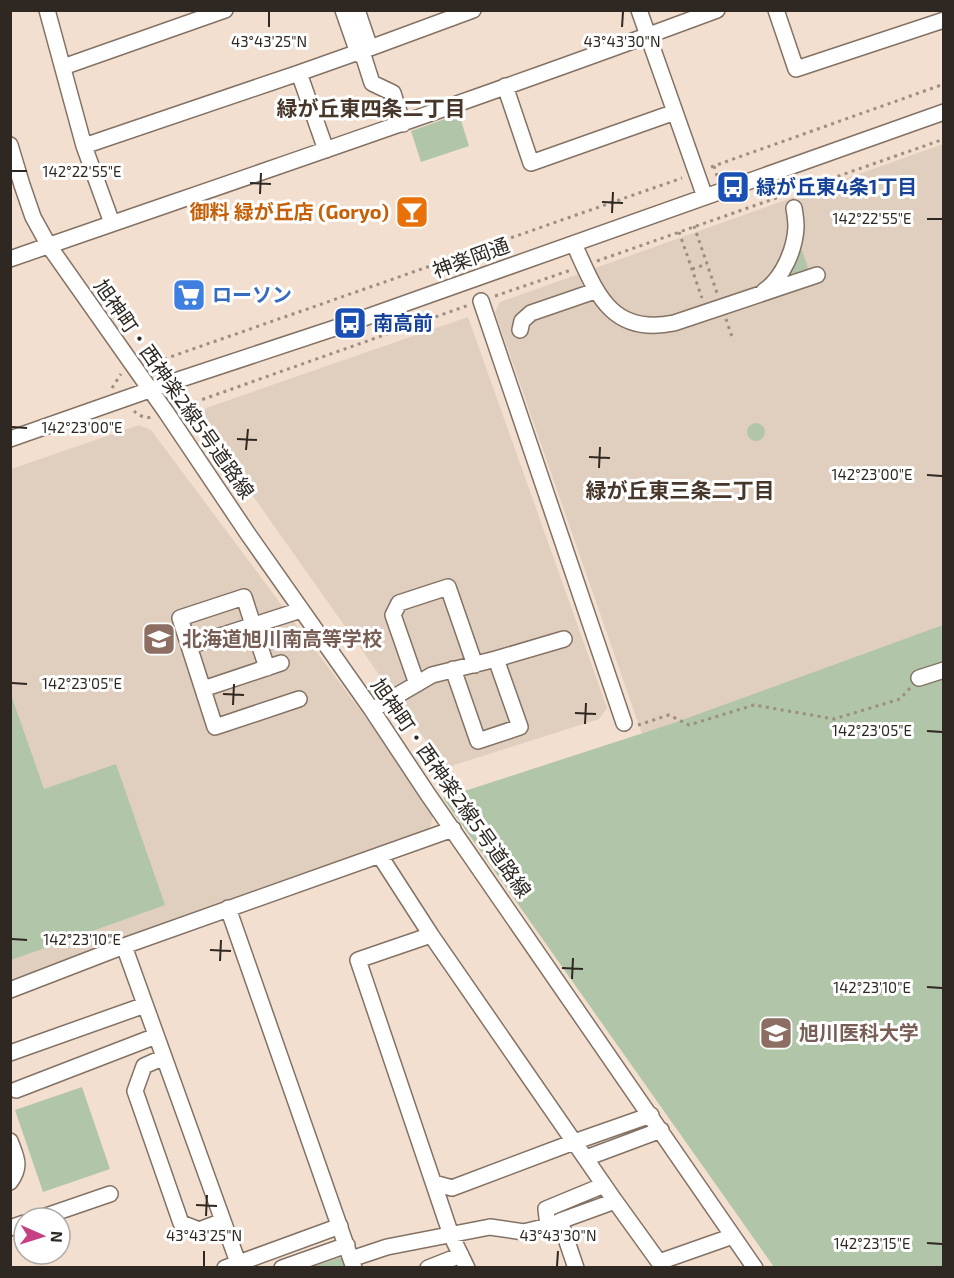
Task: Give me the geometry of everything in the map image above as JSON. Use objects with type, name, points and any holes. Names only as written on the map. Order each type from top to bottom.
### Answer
[{"type":"street","points":[[48,10],[84,146],[111,223]]},
{"type":"street","points":[[63,67],[225,10]]},
{"type":"street","points":[[343,10],[364,50]]},
{"type":"street","points":[[357,10],[364,58],[372,83],[393,93],[403,124]]},
{"type":"street","points":[[84,146],[299,73],[473,10]]},
{"type":"street","points":[[639,10],[705,197]]},
{"type":"street","points":[[10,259],[403,124],[717,10]]},
{"type":"street","points":[[776,10],[796,69],[934,18]]},
{"type":"street","points":[[299,73],[326,150]]},
{"type":"street","points":[[505,86],[531,163],[675,112]]},
{"type":"street","name":"神楽岡通","points":[[10,439],[350,324],[944,112]]},
{"type":"street","name":"旭神町・西神楽2線5号道路線","points":[[10,145],[33,217],[49,246],[151,390],[755,1268]]},
{"type":"street","points":[[758,295],[770,286],[788,261],[796,225],[787,206]]},
{"type":"street","points":[[574,244],[595,291],[608,308],[626,320],[642,325],[658,326],[674,323],[817,275]]},
{"type":"street","points":[[520,330],[522,321],[531,313],[595,291]]},
{"type":"street","points":[[481,301],[624,723]]},
{"type":"street","points":[[417,684],[393,615],[399,603],[448,587],[475,665]]},
{"type":"street","points":[[203,689],[274,665],[253,625],[244,597],[180,618],[215,727],[299,699]]},
{"type":"street","points":[[189,646],[301,610]]},
{"type":"street","points":[[372,710],[432,675],[564,639]]},
{"type":"street","points":[[453,669],[478,741],[520,727],[496,659]]},
{"type":"street","points":[[919,678],[944,670]]},
{"type":"street","points":[[10,990],[228,908],[453,829]]},
{"type":"street","points":[[380,856],[431,934],[659,1262],[733,1236]]},
{"type":"street","points":[[228,908],[350,1257]]},
{"type":"street","points":[[428,1268],[464,1262],[451,1235],[358,960],[431,934]]},
{"type":"street","points":[[124,946],[223,1221],[234,1266],[340,1226]]},
{"type":"street","points":[[10,1053],[145,1005]]},
{"type":"street","points":[[16,1090],[156,1036]]},
{"type":"street","points":[[164,1057],[144,1066],[135,1091],[181,1223],[199,1230],[223,1221]]},
{"type":"street","points":[[434,1183],[452,1188],[651,1115]]},
{"type":"street","points":[[586,1158],[660,1130]]},
{"type":"street","points":[[10,1141],[18,1163],[16,1175],[10,1182]]},
{"type":"street","points":[[282,1268],[350,1257],[387,1247],[490,1227],[524,1232],[548,1226],[546,1209],[604,1185]]},
{"type":"street","points":[[72,1207],[110,1194]]},
{"type":"street","points":[[576,1268],[560,1221],[615,1201]]},
{"type":"path","points":[[111,389],[120,374],[944,84]]},
{"type":"path","points":[[598,270],[595,261],[944,139]]},
{"type":"path","points":[[778,197],[787,206]]},
{"type":"path","points":[[694,226],[732,337]]},
{"type":"path","points":[[679,232],[704,303]]},
{"type":"path","points":[[692,269],[707,264]]},
{"type":"path","points":[[138,415],[149,418],[574,268]]},
{"type":"path","points":[[624,723],[636,726],[669,716],[689,725],[754,705],[834,718],[900,699],[919,678]]},
{"type":"shaded area","points":[[943,144],[943,1267],[774,1267],[642,734],[495,312],[500,302]]},
{"type":"shaded area","points":[[468,317],[607,708],[599,719],[445,768],[200,421],[206,408]]},
{"type":"shaded area","name":"北海道旭川南高等学校","points":[[139,425],[151,430],[434,809],[430,829],[11,980],[11,469]]},
{"type":"green space","points":[[459,114],[469,146],[421,162],[411,131]]},
{"type":"green space","points":[[799,249],[802,251],[808,268],[807,271],[790,277],[787,274]]},
{"type":"green space","points":[[752,423],[760,423],[765,428],[763,439],[752,441],[747,436],[747,428]]},
{"type":"green space","name":"旭川医科大学","points":[[943,625],[943,1267],[774,1267],[443,798],[671,724]]},
{"type":"green space","points":[[10,692],[44,789],[116,764],[165,905],[11,960]]},
{"type":"green space","points":[[82,1087],[110,1169],[43,1192],[15,1110]]},
{"type":"green space","points":[[342,1257],[346,1267],[312,1267]]},
{"type":"place","name":"緑が丘東4条1丁目","points":[[733,187]]},
{"type":"place","name":"御料 緑が丘店 (Goryo)","points":[[412,212]]},
{"type":"place","name":"ローソン","points":[[189,295]]},
{"type":"place","name":"南高前","points":[[350,323]]},
{"type":"place","name":"北海道旭川南高等学校","points":[[159,639]]},
{"type":"place","name":"旭川医科大学","points":[[776,1033]]},
{"type":"district","name":"緑が丘東四条二丁目","points":[[371,109]]},
{"type":"district","name":"緑が丘東三条二丁目","points":[[680,491]]}]
